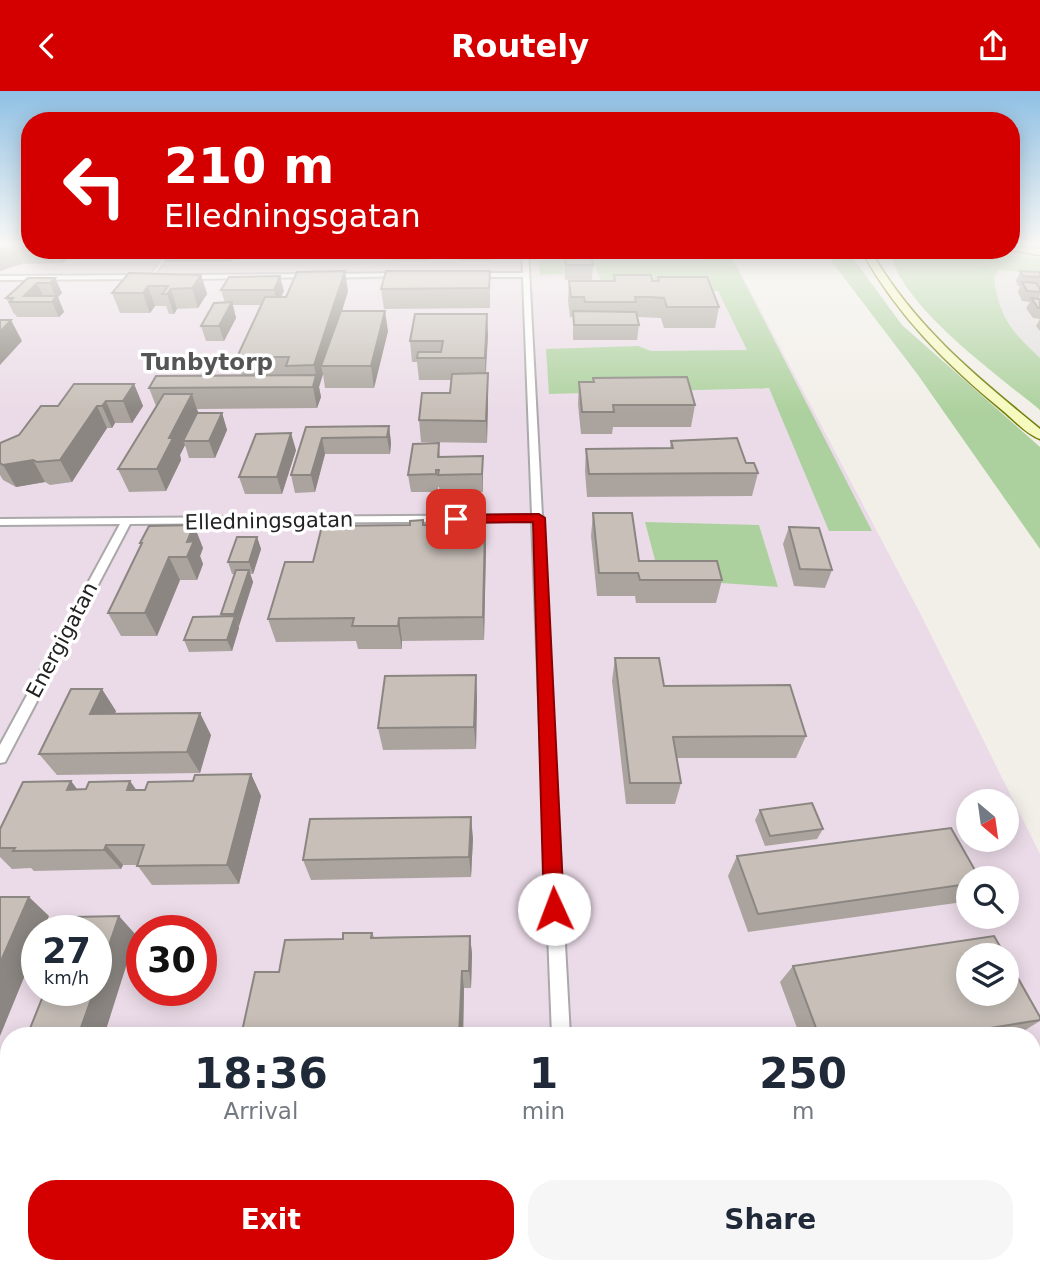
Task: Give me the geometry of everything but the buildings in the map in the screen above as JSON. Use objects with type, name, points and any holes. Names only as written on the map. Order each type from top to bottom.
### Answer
[{"type":"street","points":[[527,301],[561,1027]]},
{"type":"street","points":[[898,301],[943,350],[1040,435]]},
{"type":"street","name":"Elledningsgatan","points":[[0,522],[539,518]]},
{"type":"street","name":"Energigatan","points":[[1,754],[126,522]]},
{"type":"shaded area","points":[[0,301],[756,301],[920,613],[1008,789],[956,789],[956,852],[1019,852],[1019,812],[1040,854],[1040,1027],[0,1027]]},
{"type":"shaded area","points":[[979,301],[1040,301],[1040,364],[995,326]]},
{"type":"green space","points":[[723,301],[754,301],[872,531],[829,531],[769,388],[549,394],[546,349],[638,346],[651,351],[747,350]]},
{"type":"green space","points":[[862,301],[885,301],[902,325],[1040,447],[1040,549],[918,375]]},
{"type":"green space","points":[[917,301],[999,301],[1014,331],[1040,358],[1040,410],[947,333]]},
{"type":"green space","points":[[645,522],[759,525],[778,587],[693,581],[655,560]]},
{"type":"district","name":"Tunbytorp","points":[[207,362]]},
{"type":"route","points":[[456,519],[539,518],[554,909]]}]
